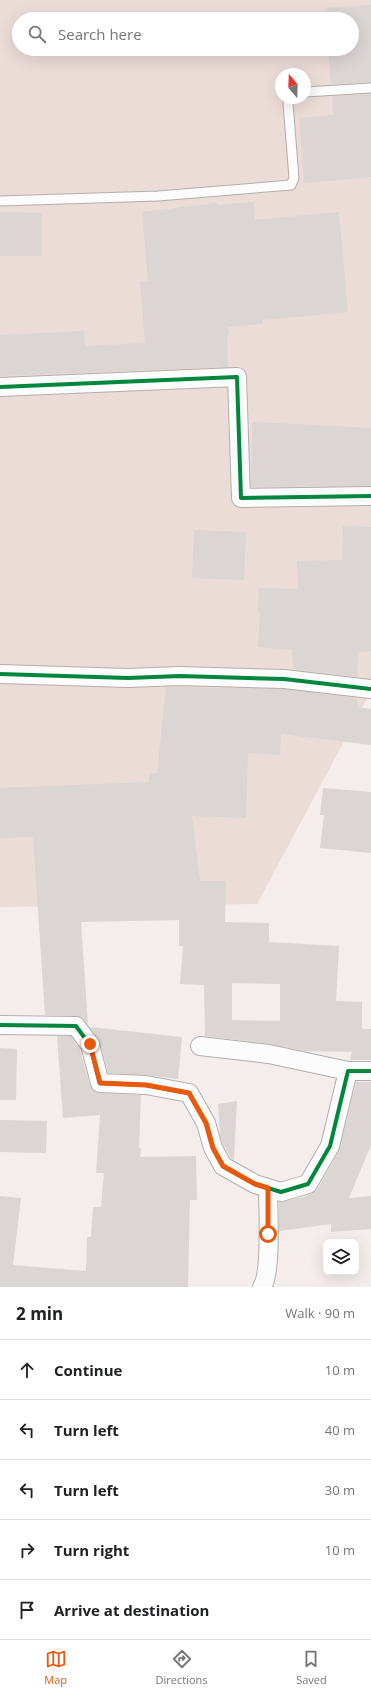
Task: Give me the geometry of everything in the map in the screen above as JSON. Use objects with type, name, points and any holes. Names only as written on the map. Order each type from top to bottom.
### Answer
[{"type":"street","points":[[0,387],[237,377],[241,498],[371,496]]},
{"type":"street","points":[[0,674],[128,678],[180,676],[284,679],[371,690]]},
{"type":"street","points":[[0,1025],[76,1026],[90,1044],[100,1083],[146,1085],[189,1093],[206,1123],[213,1148],[223,1166],[255,1184],[281,1192],[308,1184],[330,1146],[348,1071]]},
{"type":"street","points":[[200,1046],[269,1054],[348,1071],[371,1071]]},
{"type":"street","points":[[262,1287],[265,1282],[268,1265],[268,1188]]},
{"type":"lane","points":[[311,92],[371,88]]},
{"type":"lane","points":[[0,201],[158,196],[289,185],[293,182],[294,178],[288,104]]},
{"type":"shaded area","points":[[0,0],[371,0],[371,691],[257,904],[0,907]]},
{"type":"building","points":[[371,5],[371,82],[331,84],[329,56],[359,56],[359,12],[325,12],[325,8]]},
{"type":"building","points":[[371,94],[371,177],[304,183],[299,118],[333,115],[332,96]]},
{"type":"building","points":[[254,202],[255,220],[339,212],[348,312],[263,320],[263,324],[228,327],[228,367],[0,376],[0,335],[84,331],[85,346],[145,343],[140,282],[148,282],[142,212],[218,203],[218,205]]},
{"type":"building","points":[[0,212],[42,213],[42,256],[0,256]]},
{"type":"building","points":[[252,422],[371,428],[371,486],[251,487]]},
{"type":"building","points":[[343,526],[371,527],[371,651],[358,652],[357,677],[293,669],[292,650],[258,647],[260,613],[258,613],[259,588],[298,589],[297,561],[342,560]]},
{"type":"building","points":[[194,530],[246,532],[244,580],[192,578]]},
{"type":"building","points":[[166,687],[283,689],[357,698],[357,707],[371,709],[371,745],[281,734],[280,755],[248,753],[246,818],[192,816],[200,881],[226,881],[225,922],[269,923],[269,942],[339,946],[336,1001],[362,1002],[362,1029],[371,1029],[371,1060],[350,1060],[352,1052],[305,1051],[270,1044],[205,1036],[204,985],[180,984],[183,946],[179,946],[179,920],[81,922],[88,1024],[81,1017],[45,1015],[33,837],[0,838],[0,788],[149,782],[149,773],[157,773]],"holes":[[[232,983],[280,984],[280,1021],[232,1020]]]},
{"type":"building","points":[[323,788],[371,792],[371,853],[320,848],[324,815],[320,815]]},
{"type":"building","points":[[90,1027],[182,1037],[178,1079],[146,1075],[108,1073],[100,1042]]},
{"type":"building","points":[[57,1036],[71,1036],[80,1050],[90,1086],[94,1091],[100,1093],[141,1095],[140,1157],[196,1156],[197,1200],[190,1200],[188,1287],[0,1287],[0,1196],[21,1198],[13,1265],[86,1271],[87,1237],[91,1237],[93,1207],[101,1207],[104,1173],[96,1173],[100,1115],[63,1118]]},
{"type":"building","points":[[0,1048],[17,1049],[16,1100],[0,1100]]},
{"type":"building","points":[[356,1082],[371,1082],[371,1145],[349,1198],[371,1196],[371,1229],[331,1232],[331,1224],[279,1231],[279,1202],[304,1197],[317,1190],[339,1151]]},
{"type":"building","points":[[237,1101],[234,1160],[231,1158],[223,1144],[220,1135],[218,1104]]},
{"type":"building","points":[[0,1120],[47,1121],[46,1153],[0,1152]]},
{"type":"cycle path","points":[[0,387],[237,377],[241,498],[371,496]]},
{"type":"cycle path","points":[[0,674],[128,678],[180,676],[284,679],[371,689]]},
{"type":"cycle path","points":[[0,1025],[76,1026],[90,1045],[100,1083],[146,1085],[189,1093],[206,1123],[213,1148],[223,1166],[255,1184],[281,1192],[308,1184],[330,1146],[348,1071],[371,1071]]},
{"type":"route","points":[[90,1044],[100,1083],[146,1085],[189,1093],[206,1123],[213,1148],[223,1166],[255,1184],[268,1188],[268,1234]]}]
